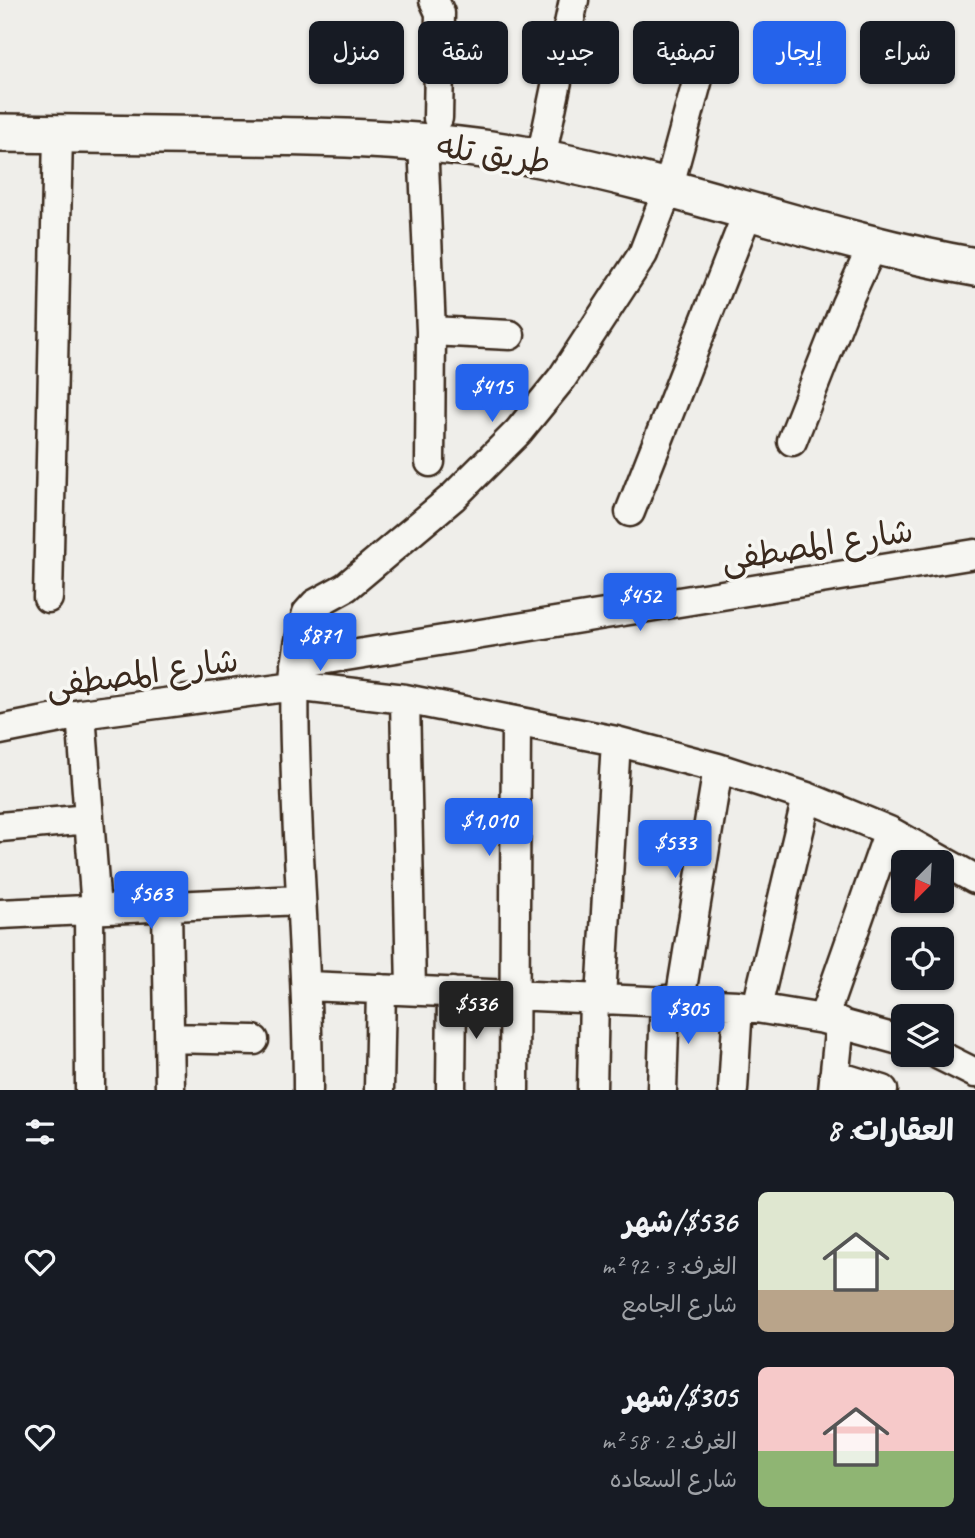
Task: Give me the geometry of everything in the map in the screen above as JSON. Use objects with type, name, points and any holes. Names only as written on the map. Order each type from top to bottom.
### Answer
[{"type":"main road","name":"طريق تله","points":[[7,124],[58,134],[350,137],[430,130]]},
{"type":"main road","name":"طريق تله","points":[[7,124],[430,130],[543,147],[670,179],[975,244]]},
{"type":"main road","name":"طريق تله","points":[[670,179],[748,209],[873,245],[975,267]]},
{"type":"street","points":[[430,462],[430,130],[440,13],[434,0]]},
{"type":"street","points":[[543,147],[574,0]]},
{"type":"street","points":[[308,1090],[308,986],[300,900],[295,675],[310,608],[346,587],[453,496],[518,432],[562,378],[643,254],[670,179],[696,84]]},
{"type":"street","points":[[48,598],[58,134]]},
{"type":"street","points":[[630,512],[748,209]]},
{"type":"street","points":[[792,441],[846,304],[873,245]]},
{"type":"street","points":[[430,331],[510,335]]},
{"type":"street","name":"شارع المصطفى","points":[[0,730],[975,554]]},
{"type":"street","points":[[295,675],[617,741],[718,768],[807,797],[889,831],[975,878]]},
{"type":"street","points":[[405,699],[411,990]]},
{"type":"street","points":[[81,714],[89,819],[92,910],[90,1090]]},
{"type":"street","points":[[514,1090],[516,722]]},
{"type":"street","points":[[592,1090],[617,741]]},
{"type":"street","points":[[662,1090],[672,1000],[718,768]]},
{"type":"street","points":[[733,1090],[748,1006],[807,797]]},
{"type":"street","points":[[0,827],[89,819]]},
{"type":"street","points":[[883,1090],[834,1083],[832,1021],[889,831]]},
{"type":"street","points":[[0,914],[300,900]]},
{"type":"street","points":[[167,906],[170,1090]]},
{"type":"street","points":[[308,986],[672,1000],[748,1006],[832,1021],[891,1038]]},
{"type":"street","points":[[379,1090],[381,989]]},
{"type":"street","points":[[452,992],[452,1090]]},
{"type":"street","points":[[169,1038],[254,1040]]},
{"type":"street","points":[[954,1066],[968,1077]]}]
